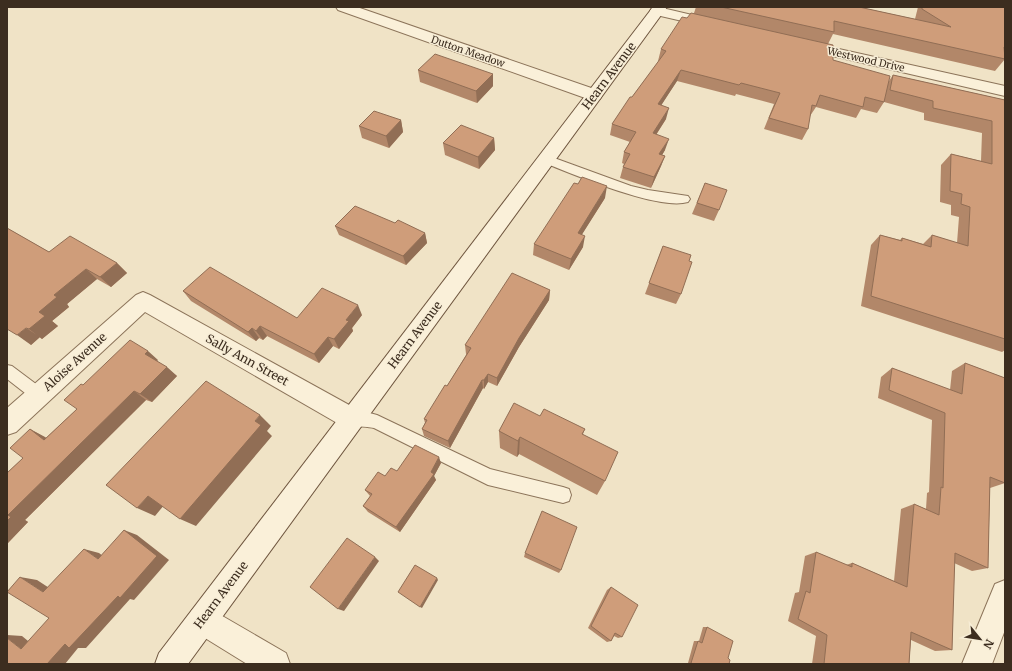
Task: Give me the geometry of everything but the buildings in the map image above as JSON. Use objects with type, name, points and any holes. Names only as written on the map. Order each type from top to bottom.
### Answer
[{"type":"street","name":"Dutton Meadow","points":[[343,7],[594,95]]},
{"type":"street","name":"Hearn Avenue","points":[[170,664],[659,9]]},
{"type":"street","points":[[659,9],[734,29]]},
{"type":"street","name":"Westwood Drive","points":[[788,41],[1005,91]]},
{"type":"street","name":"Sally Ann Street","points":[[143,301],[352,419]]},
{"type":"street","name":"Aloise Avenue","points":[[7,424],[143,301]]},
{"type":"street","points":[[978,664],[1005,594]]},
{"type":"street","points":[[202,620],[275,664]]},
{"type":"lane","points":[[546,159],[647,195],[668,199],[684,199]]},
{"type":"lane","points":[[7,371],[39,395]]},
{"type":"lane","points":[[352,419],[366,419],[376,422],[488,477],[563,495]]}]
